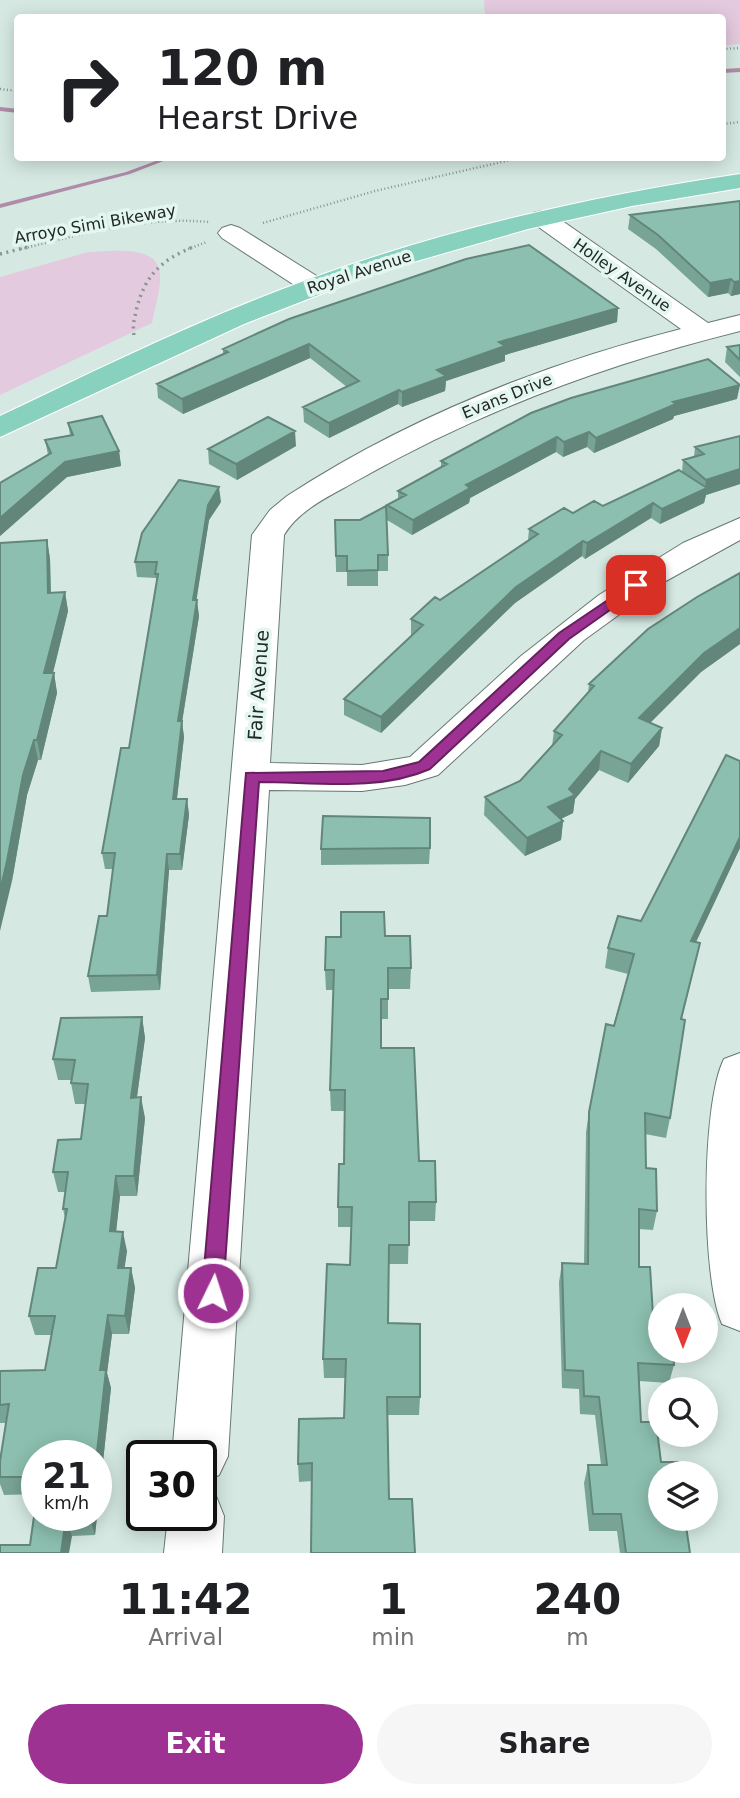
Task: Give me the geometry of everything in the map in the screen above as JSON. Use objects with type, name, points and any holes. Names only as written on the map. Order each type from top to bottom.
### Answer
[{"type":"main road","name":"Royal Avenue","points":[[0,428],[144,357],[314,286],[386,261],[610,202],[740,181]]},
{"type":"street","name":"Holley Avenue","points":[[542,218],[702,331]]},
{"type":"street","points":[[231,233],[314,286]]},
{"type":"street","name":"Evans Drive","points":[[289,508],[369,460],[450,419],[533,384],[702,331],[740,323]]},
{"type":"street","name":"Fair Avenue","points":[[201,1440],[268,535],[275,520],[289,508]]},
{"type":"street","points":[[251,776],[383,776],[406,774],[424,766],[564,636],[661,569],[740,528]]},
{"type":"street","points":[[740,1073],[730,1159],[734,1276],[740,1307]]},
{"type":"street","points":[[193,1553],[195,1531]]},
{"type":"path","points":[[134,335],[141,289],[153,267],[169,256],[231,233],[375,191],[506,161]]},
{"type":"path","name":"Arroyo Simi Bikeway","points":[[0,254],[173,220],[214,223],[231,233]]},
{"type":"shaded area","points":[[484,0],[740,0],[740,44],[726,46],[726,14],[485,14]]},
{"type":"shaded area","points":[[131,251],[151,257],[160,274],[152,323],[0,395],[0,277],[88,252]]},
{"type":"building","points":[[740,201],[740,281],[734,282],[731,279],[710,283],[658,235],[630,215]]},
{"type":"building","points":[[529,245],[618,308],[499,342],[505,346],[437,370],[446,376],[402,392],[399,390],[329,423],[303,407],[359,381],[309,344],[182,399],[157,384],[228,352],[223,349],[289,319],[466,259]]},
{"type":"building","points":[[740,345],[740,360],[727,347]]},
{"type":"building","points":[[708,359],[740,385],[673,402],[676,404],[596,438],[589,432],[564,442],[557,437],[466,485],[470,488],[413,520],[387,505],[406,495],[398,491],[447,464],[441,461],[531,413],[571,398]]},
{"type":"building","points":[[102,416],[119,451],[65,462],[0,518],[0,483],[51,453],[45,440],[73,435],[68,423]]},
{"type":"building","points":[[268,417],[295,431],[236,464],[208,449]]},
{"type":"building","points":[[740,436],[740,469],[706,480],[683,460],[704,454],[695,447]]},
{"type":"building","points":[[679,470],[707,488],[662,509],[653,503],[587,543],[583,541],[516,587],[381,717],[344,699],[423,625],[411,619],[435,597],[440,600],[538,534],[529,529],[564,508],[573,513],[594,501],[603,506]]},
{"type":"building","points":[[179,480],[219,487],[208,505],[193,600],[197,600],[178,721],[182,721],[173,799],[187,799],[180,854],[167,854],[157,975],[88,976],[99,916],[107,916],[115,853],[102,853],[121,748],[129,748],[158,574],[155,574],[157,562],[135,562],[142,533]]},
{"type":"building","points":[[386,506],[388,555],[378,555],[378,570],[347,571],[347,556],[336,556],[335,520],[360,520]]},
{"type":"building","points":[[47,540],[48,593],[65,592],[44,673],[54,673],[37,740],[34,740],[23,775],[0,891],[0,543]]},
{"type":"building","points":[[740,573],[740,628],[704,653],[639,718],[662,728],[631,764],[601,751],[569,789],[575,795],[548,807],[563,821],[527,838],[485,797],[520,781],[562,735],[554,731],[594,686],[589,684],[648,629]]},
{"type":"building","points":[[726,755],[740,761],[740,837],[691,941],[700,943],[681,1019],[685,1020],[670,1118],[645,1113],[646,1168],[656,1169],[657,1211],[639,1209],[639,1267],[650,1267],[652,1293],[648,1293],[648,1363],[674,1365],[638,1363],[641,1422],[648,1422],[648,1447],[659,1447],[661,1461],[648,1461],[648,1531],[687,1531],[690,1553],[626,1553],[621,1514],[593,1514],[588,1465],[607,1465],[599,1397],[584,1396],[583,1371],[565,1370],[562,1263],[588,1264],[589,1112],[606,1024],[614,1026],[634,954],[608,948],[618,916],[641,921]]},
{"type":"building","points":[[323,816],[430,818],[430,848],[321,849]]},
{"type":"building","points":[[341,912],[384,912],[385,936],[410,936],[411,968],[388,968],[388,999],[381,999],[381,1048],[414,1048],[419,1161],[435,1161],[436,1202],[409,1202],[409,1245],[389,1245],[388,1323],[420,1324],[420,1397],[387,1397],[389,1499],[412,1499],[415,1553],[311,1553],[312,1463],[298,1464],[299,1419],[344,1418],[346,1359],[323,1359],[327,1264],[350,1265],[352,1207],[338,1207],[339,1164],[344,1164],[345,1090],[330,1090],[334,970],[325,970],[326,937],[341,937]]},
{"type":"building","points":[[142,1017],[131,1098],[141,1097],[134,1176],[116,1176],[110,1231],[123,1232],[118,1268],[131,1268],[125,1316],[108,1315],[100,1370],[106,1370],[98,1440],[21,1440],[21,1477],[0,1477],[9,1404],[0,1405],[0,1371],[45,1370],[55,1316],[29,1316],[38,1268],[56,1268],[67,1209],[63,1209],[68,1172],[53,1172],[58,1140],[81,1139],[88,1084],[71,1083],[75,1060],[53,1059],[61,1018]]},
{"type":"building","points":[[32,1531],[64,1531],[61,1553],[0,1553],[0,1545],[30,1545]]},
{"type":"waterway","points":[[726,71],[740,70]]},
{"type":"waterway","points":[[0,109],[14,111]]},
{"type":"waterway","points":[[0,206],[128,173],[160,161]]},
{"type":"route","points":[[213,1293],[251,776],[383,776],[406,774],[424,766],[513,680],[564,636],[636,585]]}]
